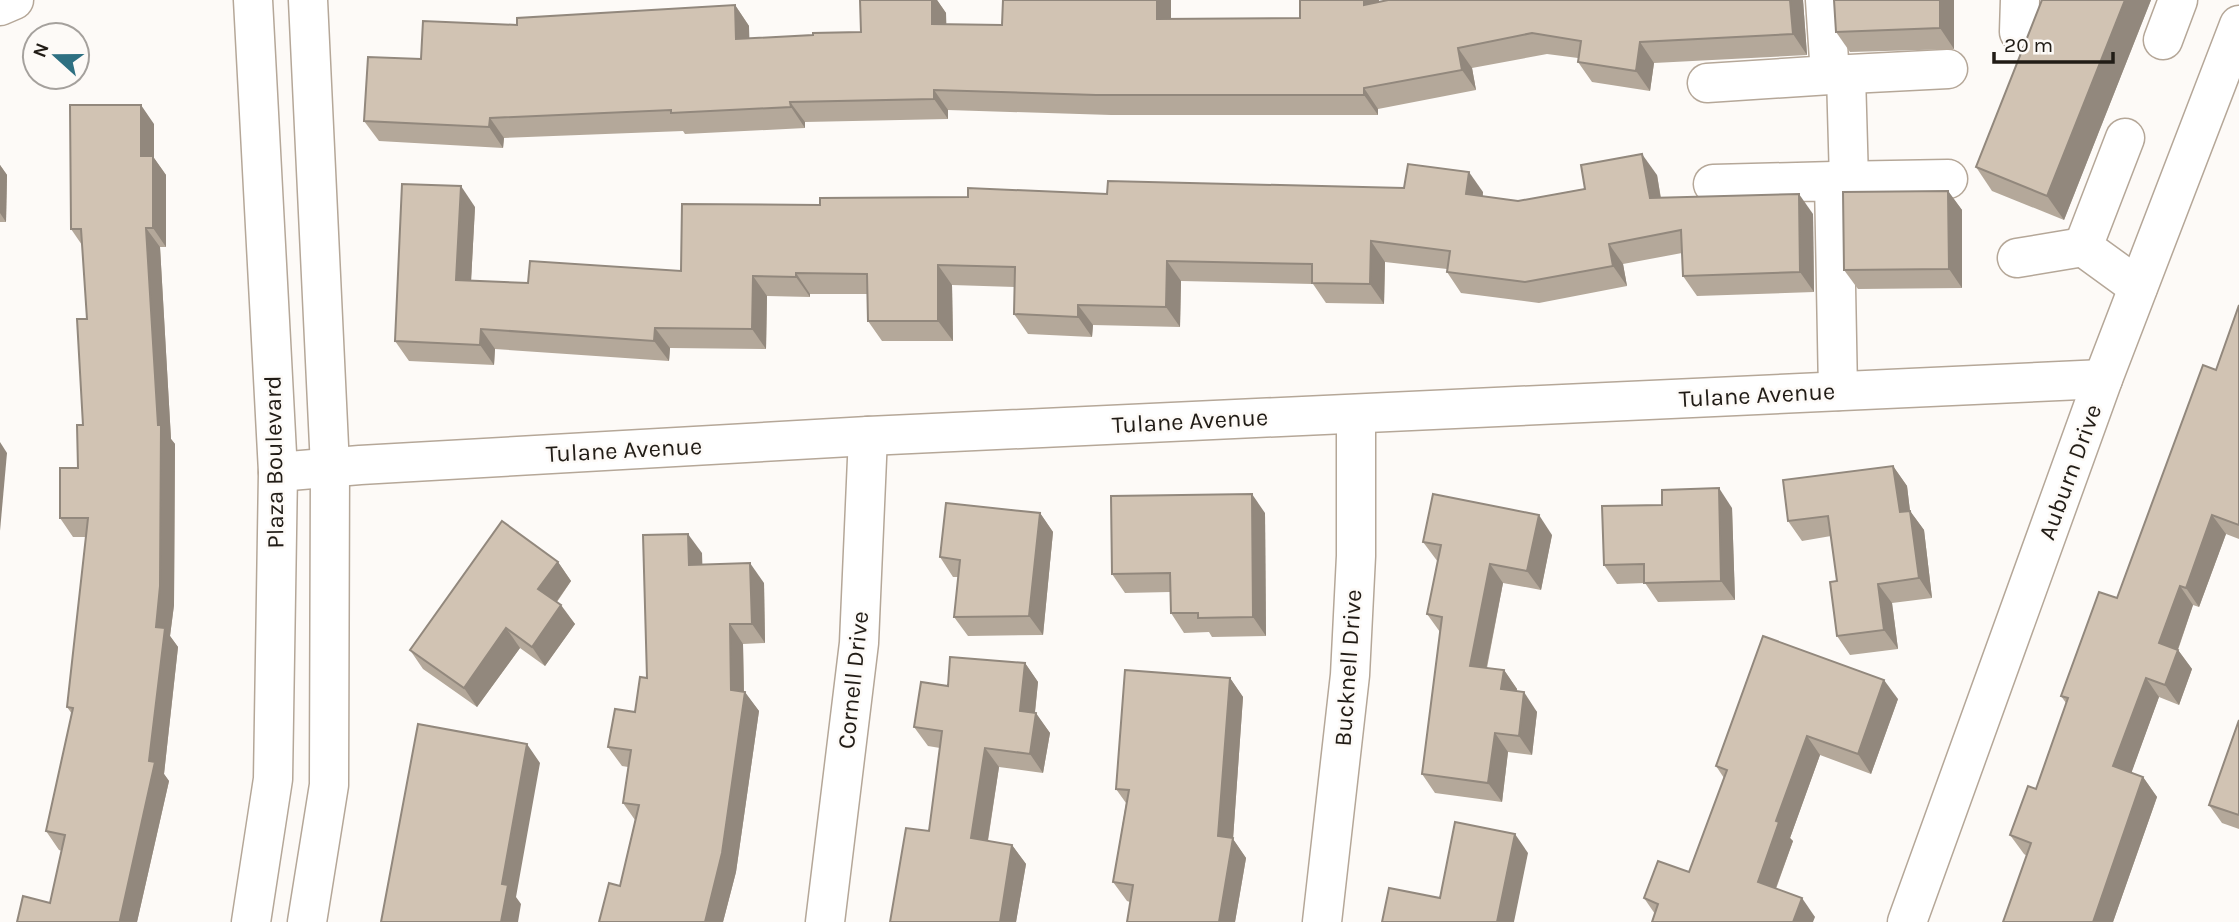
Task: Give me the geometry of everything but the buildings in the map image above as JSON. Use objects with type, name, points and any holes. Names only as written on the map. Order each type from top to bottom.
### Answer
[{"type":"street","points":[[0,6],[14,0]]},
{"type":"street","name":"Plaza Boulevard","points":[[251,922],[273,779],[278,472],[253,0]]},
{"type":"street","points":[[307,922],[329,785],[330,467],[308,0]]},
{"type":"street","points":[[1825,0],[1838,75],[1842,181],[1838,391]]},
{"type":"street","points":[[2163,40],[2178,0]]},
{"type":"street","name":"Auburn Drive","points":[[1907,922],[2103,379],[2239,25]]},
{"type":"street","points":[[1707,83],[1948,69]]},
{"type":"street","points":[[2083,247],[2125,138]]},
{"type":"street","points":[[1713,184],[1948,179]]},
{"type":"street","points":[[2017,258],[2083,247],[2138,287]]},
{"type":"street","name":"Tulane Avenue","points":[[278,472],[868,436],[2103,379]]},
{"type":"street","name":"Bucknell Drive","points":[[1322,922],[1350,675],[1356,556],[1356,414]]},
{"type":"street","name":"Cornell Drive","points":[[825,922],[859,643],[868,436]]}]
